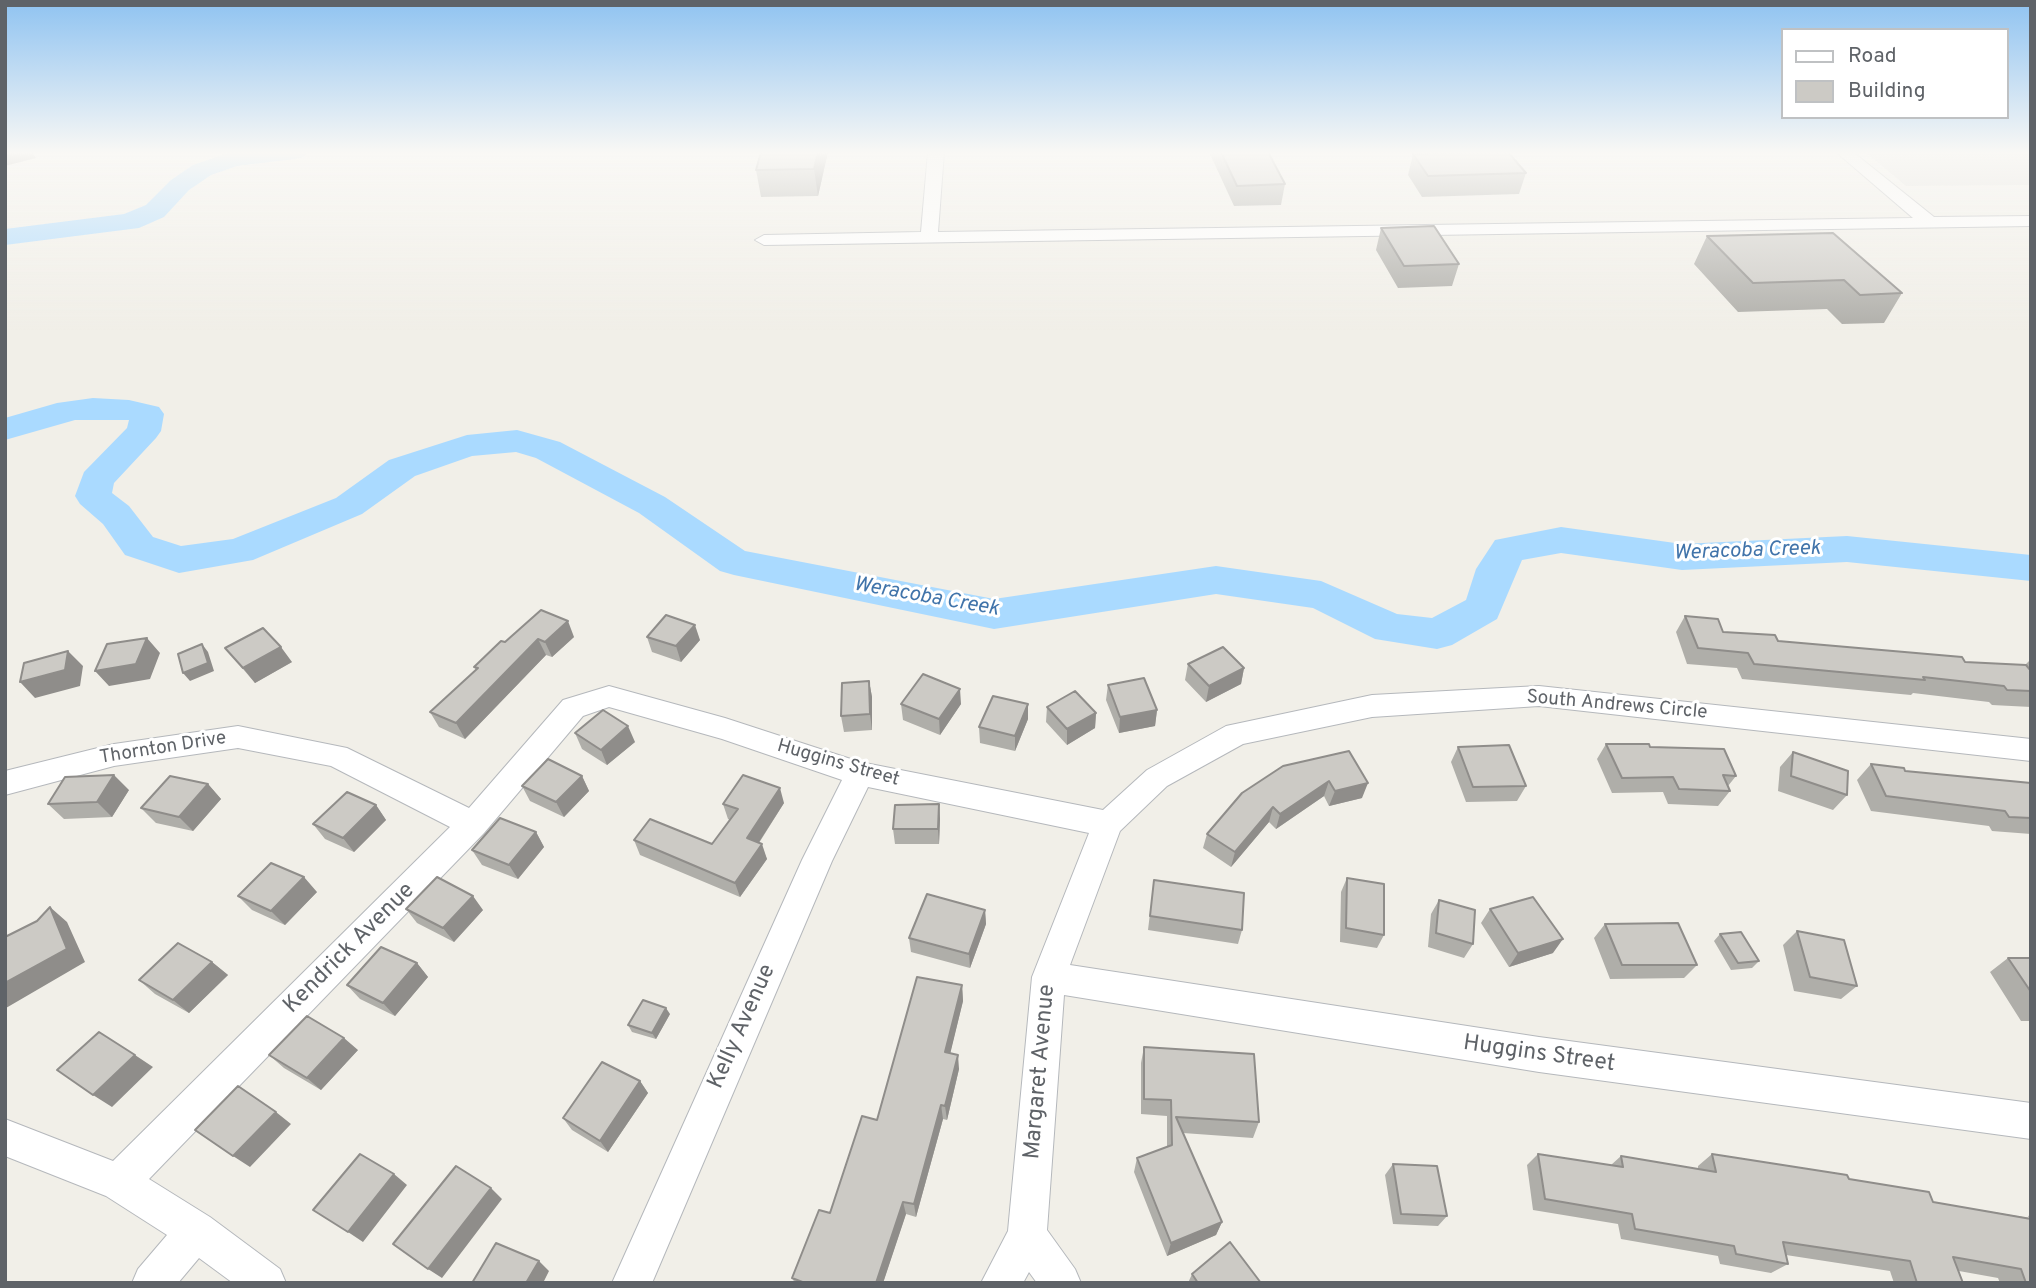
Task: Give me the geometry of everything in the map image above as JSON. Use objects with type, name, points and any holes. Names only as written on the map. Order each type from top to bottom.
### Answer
[{"type":"street","points":[[929,237],[931,212]]},
{"type":"street","points":[[1917,212],[1930,223]]},
{"type":"street","points":[[764,240],[2031,221]]},
{"type":"street","name":"Huggins Street","points":[[573,708],[609,695],[725,729],[860,774],[1108,824]]},
{"type":"street","name":"South Andrews Circle","points":[[1108,824],[1157,778],[1236,733],[1372,706],[1539,696],[2031,750]]},
{"type":"street","name":"Kendrick Avenue","points":[[119,1182],[473,824],[573,708]]},
{"type":"street","name":"Thornton Drive","points":[[5,783],[114,755],[238,737],[337,756],[473,824]]},
{"type":"street","name":"Kelly Avenue","points":[[632,1283],[817,860],[860,774]]},
{"type":"street","name":"Margaret Avenue","points":[[1000,1283],[1027,1235],[1049,977],[1108,824]]},
{"type":"street","name":"Huggins Street","points":[[1049,977],[1400,1035],[1769,1089],[2031,1121]]},
{"type":"street","points":[[5,1137],[119,1182],[196,1231],[266,1283]]},
{"type":"street","points":[[152,1283],[196,1231]]},
{"type":"street","points":[[1027,1235],[1061,1283]]},
{"type":"building","points":[[1434,226],[1459,264],[1404,266],[1381,228]]},
{"type":"building","points":[[1833,233],[1902,293],[1860,295],[1844,280],[1753,283],[1707,236]]},
{"type":"building","points":[[541,610],[568,621],[545,642],[538,639],[456,723],[430,712],[478,668],[474,667],[501,641],[505,642]]},
{"type":"building","points":[[666,615],[695,625],[676,646],[647,637]]},
{"type":"building","points":[[1685,616],[1718,619],[1723,632],[1775,635],[1778,641],[1962,657],[1965,662],[2026,665],[2031,671],[2031,691],[1923,677],[1925,680],[1754,664],[1748,653],[1698,648]]},
{"type":"building","points":[[263,628],[281,647],[243,668],[225,648]]},
{"type":"building","points":[[147,638],[136,664],[95,671],[107,644]]},
{"type":"building","points":[[202,644],[208,663],[183,673],[178,654]]},
{"type":"building","points":[[1223,647],[1244,668],[1209,686],[1188,664]]},
{"type":"building","points":[[68,651],[65,670],[20,682],[24,663]]},
{"type":"building","points":[[923,674],[960,689],[939,719],[901,704]]},
{"type":"building","points":[[1144,678],[1157,710],[1120,717],[1108,685]]},
{"type":"building","points":[[869,681],[870,714],[841,716],[842,683]]},
{"type":"building","points":[[1075,691],[1096,713],[1067,729],[1047,707]]},
{"type":"building","points":[[993,696],[1028,704],[1015,736],[979,727]]},
{"type":"building","points":[[603,710],[628,726],[601,750],[575,733]]},
{"type":"building","points":[[1606,744],[1724,749],[1736,776],[1723,775],[1730,791],[1679,789],[1673,777],[1622,778]]},
{"type":"building","points":[[1509,745],[1526,786],[1473,787],[1458,747]]},
{"type":"building","points":[[1349,751],[1368,783],[1335,791],[1329,781],[1280,814],[1273,807],[1235,852],[1207,834],[1242,793],[1283,766]]},
{"type":"building","points":[[1793,752],[1848,771],[1847,795],[1791,776]]},
{"type":"building","points":[[548,759],[582,776],[556,802],[522,786]]},
{"type":"building","points":[[1871,764],[1904,768],[1905,771],[2031,783],[2031,818],[2009,817],[2005,811],[1886,796]]},
{"type":"building","points":[[114,775],[97,802],[48,804],[65,777]]},
{"type":"building","points":[[743,775],[780,788],[747,838],[762,844],[735,883],[634,840],[650,819],[712,844],[738,809],[723,804]]},
{"type":"building","points":[[170,776],[208,784],[179,817],[141,808]]},
{"type":"building","points":[[347,792],[376,805],[343,838],[313,824]]},
{"type":"building","points":[[939,804],[938,829],[893,829],[895,805]]},
{"type":"building","points":[[500,818],[536,832],[509,865],[472,850]]},
{"type":"building","points":[[271,863],[304,877],[271,911],[238,896]]},
{"type":"building","points":[[437,877],[473,896],[443,928],[406,909]]},
{"type":"building","points":[[1347,878],[1384,884],[1384,935],[1346,928]]},
{"type":"building","points":[[1154,880],[1244,893],[1242,930],[1150,916]]},
{"type":"building","points":[[927,894],[985,910],[969,954],[909,938]]},
{"type":"building","points":[[1533,897],[1563,939],[1518,953],[1490,909]]},
{"type":"building","points":[[1439,900],[1475,910],[1473,944],[1436,933]]},
{"type":"building","points":[[50,907],[67,949],[5,983],[5,937],[37,921]]},
{"type":"building","points":[[1678,923],[1697,965],[1622,965],[1605,924]]},
{"type":"building","points":[[1797,931],[1844,940],[1857,986],[1810,977]]},
{"type":"building","points":[[1741,932],[1759,961],[1738,963],[1720,934]]},
{"type":"building","points":[[178,943],[212,962],[173,1000],[139,980]]},
{"type":"building","points":[[381,947],[417,963],[383,1003],[347,985]]},
{"type":"building","points":[[2008,958],[2031,958],[2031,992]]},
{"type":"building","points":[[917,977],[962,985],[945,1052],[958,1055],[945,1106],[941,1105],[914,1204],[903,1202],[876,1283],[805,1283],[792,1278],[819,1210],[830,1213],[862,1116],[877,1120]]},
{"type":"building","points":[[643,1000],[666,1008],[652,1033],[628,1025]]},
{"type":"building","points":[[307,1016],[344,1038],[307,1078],[269,1055]]},
{"type":"building","points":[[99,1032],[135,1055],[93,1095],[57,1070]]},
{"type":"building","points":[[1144,1047],[1254,1054],[1259,1122],[1176,1117],[1222,1222],[1171,1243],[1137,1158],[1172,1145],[1171,1100],[1144,1099]]},
{"type":"building","points":[[602,1062],[640,1081],[600,1141],[563,1118]]},
{"type":"building","points":[[238,1086],[276,1112],[233,1156],[195,1130]]},
{"type":"building","points":[[360,1154],[394,1174],[348,1232],[313,1210]]},
{"type":"building","points":[[1538,1154],[1623,1167],[1621,1156],[1716,1172],[1712,1154],[1847,1175],[1849,1179],[1929,1192],[1933,1202],[2031,1219],[2031,1283],[2026,1283],[2021,1269],[1953,1257],[1963,1283],[1917,1283],[1910,1261],[1783,1242],[1788,1264],[1736,1254],[1734,1246],[1635,1229],[1632,1214],[1545,1199]]},
{"type":"building","points":[[1393,1164],[1437,1166],[1447,1216],[1401,1214]]},
{"type":"building","points":[[456,1166],[491,1188],[428,1269],[393,1244]]},
{"type":"building","points":[[1230,1242],[1261,1283],[1198,1283],[1192,1274]]},
{"type":"building","points":[[496,1243],[539,1261],[526,1283],[472,1283]]},
{"type":"waterway","name":"Weracoba Creek","points":[[5,237],[129,222],[152,212]]},
{"type":"waterway","name":"Weracoba Creek","points":[[5,430],[75,410],[111,408],[147,414],[144,431],[97,480],[93,496],[116,515],[139,546],[179,560],[239,551],[292,531],[349,506],[402,468],[467,446],[517,441],[548,450],[652,505],[734,562],[994,614],[1216,580],[1321,595],[1390,628],[1437,634],[1483,609],[1496,569],[1509,549],[1561,540],[1682,557],[1847,549],[2031,568]]}]
